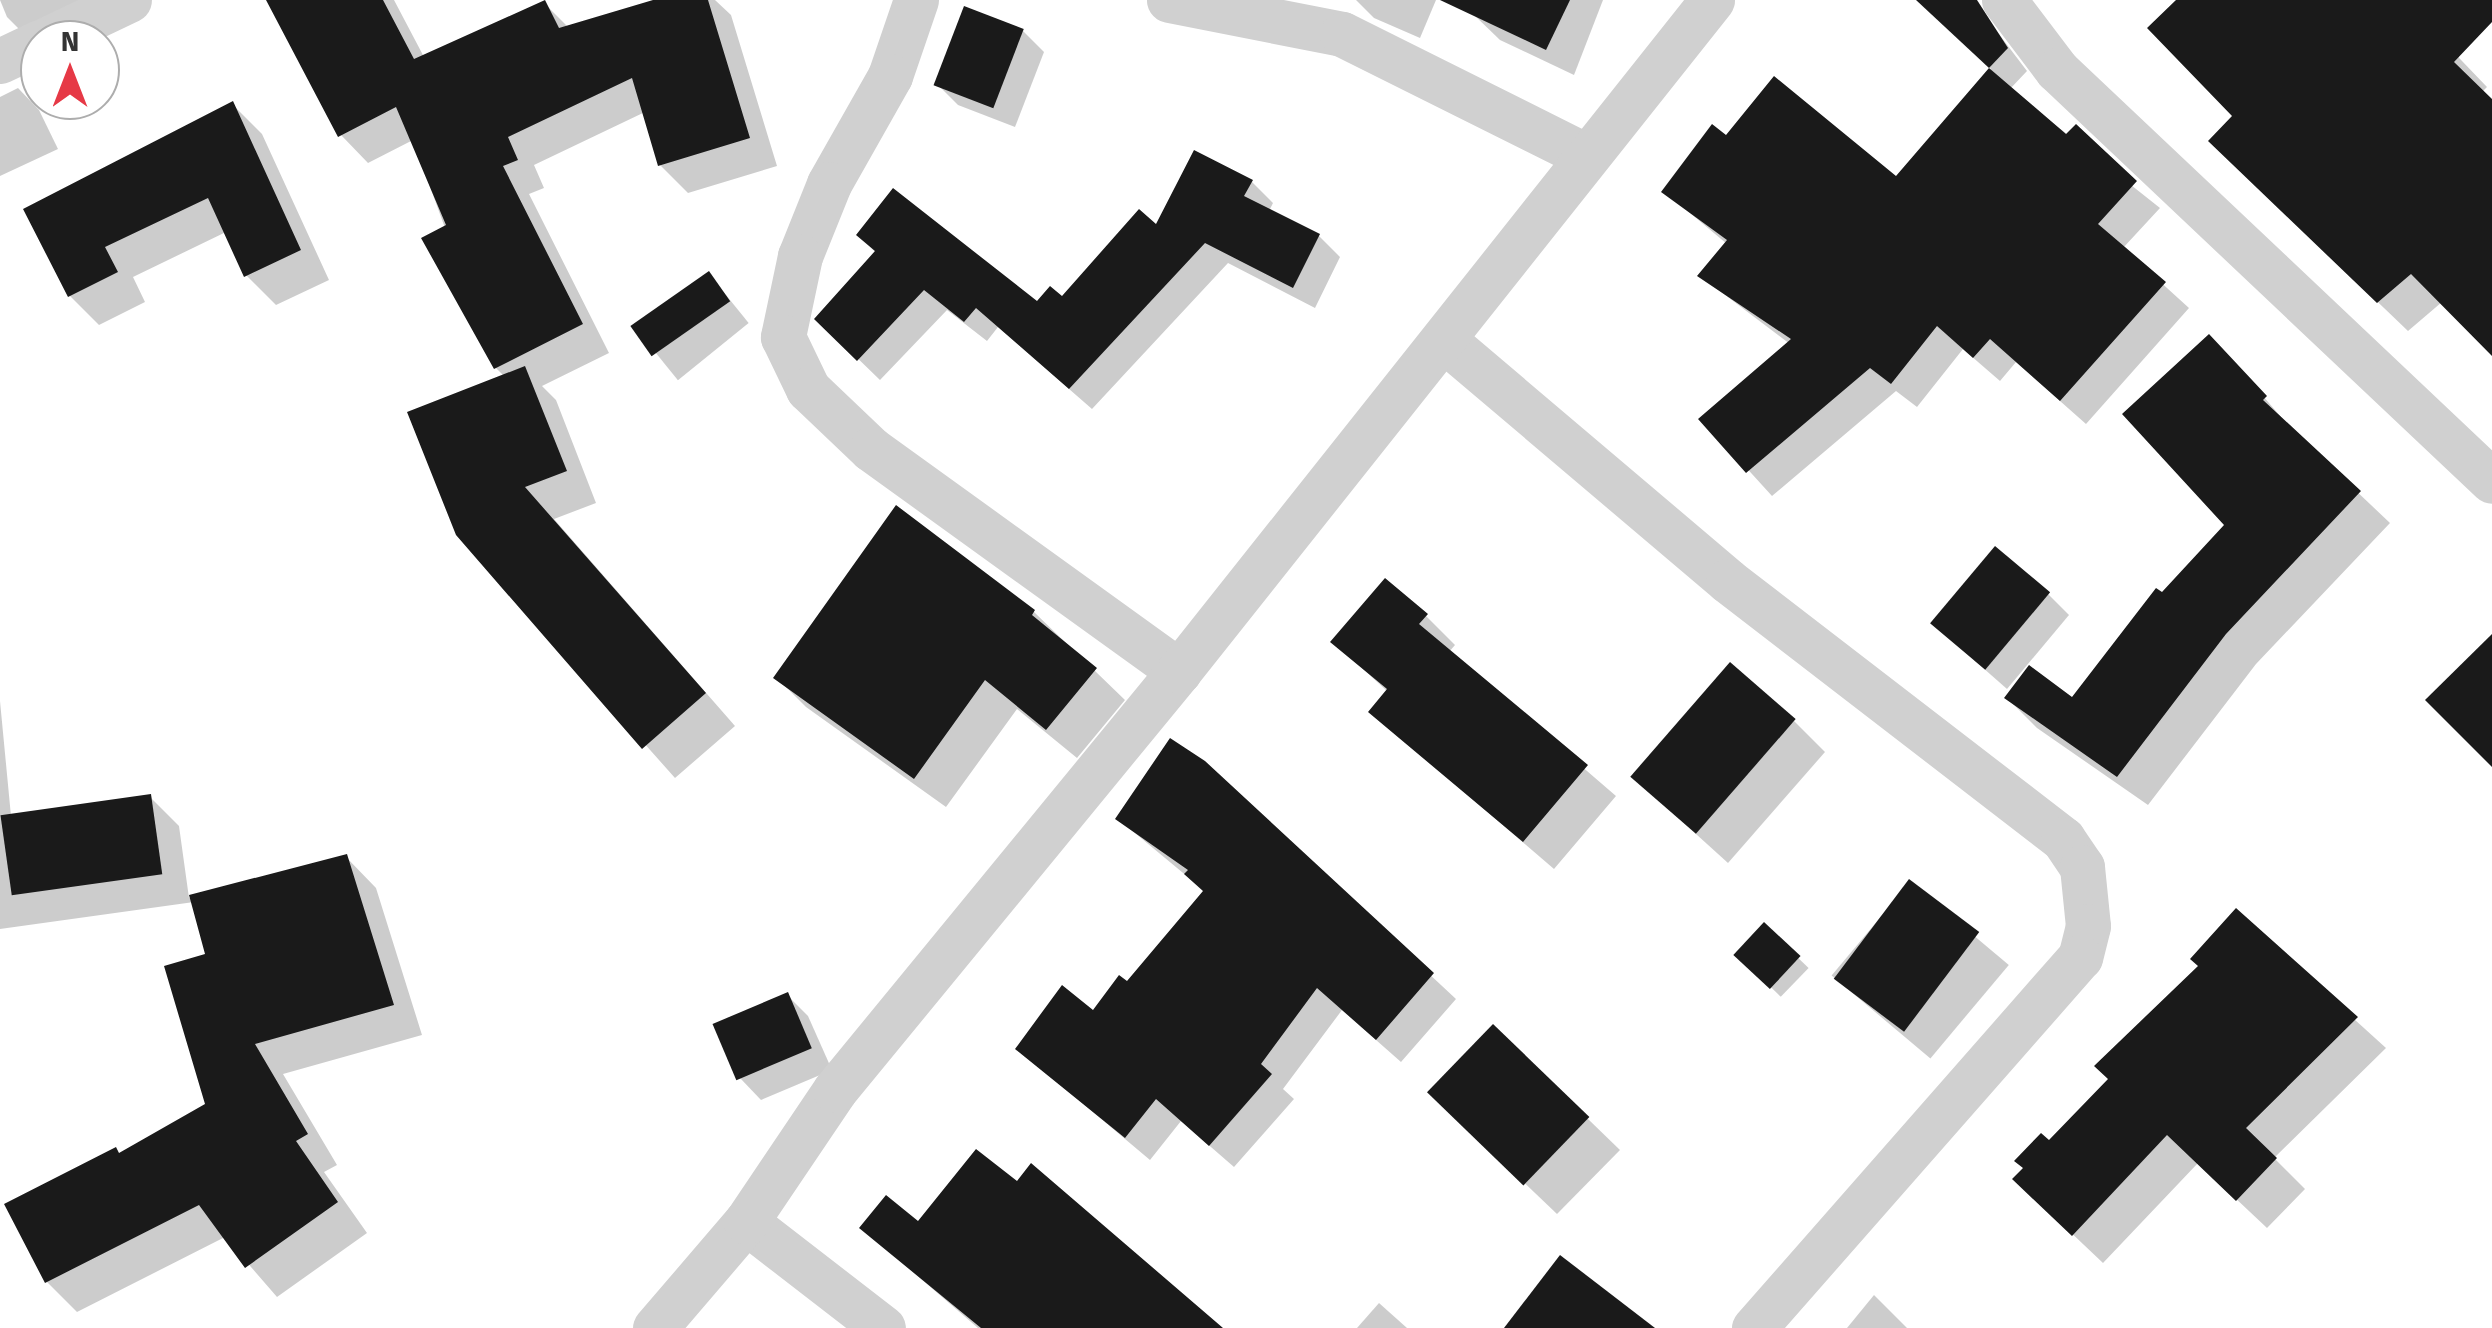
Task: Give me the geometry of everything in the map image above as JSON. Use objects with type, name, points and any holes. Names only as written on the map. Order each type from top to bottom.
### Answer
[{"type":"street","points":[[87,20],[129,0]]},
{"type":"street","points":[[916,0],[890,76],[829,184],[800,256],[783,337],[808,390],[872,449],[1179,671]]},
{"type":"street","points":[[1169,0],[1342,34],[1584,154]]},
{"type":"street","points":[[654,1328],[746,1222],[835,1090],[1179,671],[1444,340],[1584,154],[1712,0]]},
{"type":"street","points":[[2004,0],[2057,70],[2492,481]]},
{"type":"street","points":[[1444,340],[1728,581],[2063,838],[2082,867],[2088,926],[2080,956],[1754,1328]]},
{"type":"street","points":[[746,1222],[883,1328]]},
{"type":"building","points":[[266,0],[383,0],[414,59],[545,0],[559,28],[653,0],[708,0],[750,138],[658,166],[632,78],[508,137],[518,160],[503,166],[583,324],[494,369],[421,238],[446,225],[396,107],[338,137]]},
{"type":"building","points":[[1440,0],[1570,0],[1546,50]]},
{"type":"building","points":[[1916,0],[1977,0],[2008,48],[1989,68]]},
{"type":"building","points":[[2176,0],[2492,0],[2492,22],[2454,62],[2492,99],[2492,356],[2411,274],[2377,303],[2208,141],[2232,116],[2147,28]]},
{"type":"building","points":[[964,6],[1024,29],[993,108],[934,85]]},
{"type":"building","points":[[1989,68],[2066,134],[2076,124],[2137,181],[2098,224],[2166,282],[2060,401],[1990,339],[1973,358],[1937,326],[1891,384],[1870,368],[1746,473],[1698,419],[1791,339],[1697,276],[1727,240],[1661,192],[1712,124],[1726,135],[1774,76],[1896,176]]},
{"type":"building","points":[[233,101],[301,250],[244,277],[208,198],[105,247],[118,272],[68,297],[23,209]]},
{"type":"building","points":[[1194,150],[1253,180],[1244,196],[1320,234],[1293,288],[1205,243],[1069,389],[976,308],[964,322],[924,290],[857,361],[814,319],[875,251],[856,235],[893,188],[1037,301],[1050,286],[1062,296],[1139,209],[1156,224]]},
{"type":"building","points":[[709,271],[730,301],[652,356],[630,326]]},
{"type":"building","points":[[2209,334],[2267,396],[2263,400],[2361,491],[2226,634],[2117,777],[2004,698],[2029,665],[2072,697],[2156,588],[2162,592],[2224,525],[2122,414]]},
{"type":"building","points":[[525,366],[567,471],[525,487],[706,693],[642,749],[456,535],[407,412]]},
{"type":"building","points":[[896,505],[1035,610],[1032,615],[1097,668],[1046,730],[985,680],[914,779],[773,678]]},
{"type":"building","points":[[1995,546],[2050,592],[1985,670],[1930,623]]},
{"type":"building","points":[[1385,578],[1428,614],[1419,624],[1588,765],[1523,842],[1368,712],[1387,689],[1330,642]]},
{"type":"building","points":[[2492,634],[2492,767],[2425,700]]},
{"type":"building","points":[[1730,662],[1796,719],[1696,834],[1630,777]]},
{"type":"building","points":[[1170,738],[1205,761],[1434,973],[1376,1040],[1317,988],[1261,1064],[1272,1074],[1209,1146],[1156,1099],[1125,1138],[1015,1049],[1062,985],[1093,1010],[1119,975],[1127,981],[1203,891],[1184,874],[1188,870],[1115,819]]},
{"type":"building","points":[[151,794],[162,874],[12,895],[0,815]]},
{"type":"building","points":[[347,854],[394,1005],[255,1044],[308,1134],[296,1141],[338,1202],[245,1268],[199,1205],[45,1283],[4,1204],[116,1147],[119,1153],[205,1104],[164,966],[205,954],[189,895]]},
{"type":"building","points":[[1909,879],[1979,932],[1904,1032],[1834,979]]},
{"type":"building","points":[[2236,908],[2358,1017],[2246,1128],[2277,1158],[2236,1201],[2167,1135],[2072,1236],[2012,1179],[2023,1168],[2014,1161],[2041,1133],[2049,1140],[2108,1079],[2094,1066],[2198,966],[2190,959]]},
{"type":"building","points":[[1764,922],[1801,956],[1770,989],[1733,955]]},
{"type":"building","points":[[788,992],[812,1048],[736,1080],[713,1024]]},
{"type":"building","points":[[1493,1024],[1589,1117],[1523,1185],[1427,1092]]},
{"type":"building","points":[[976,1149],[1017,1181],[1031,1163],[1223,1328],[981,1328],[859,1228],[886,1195],[918,1221]]},
{"type":"building","points":[[1560,1255],[1655,1328],[1504,1328]]}]
